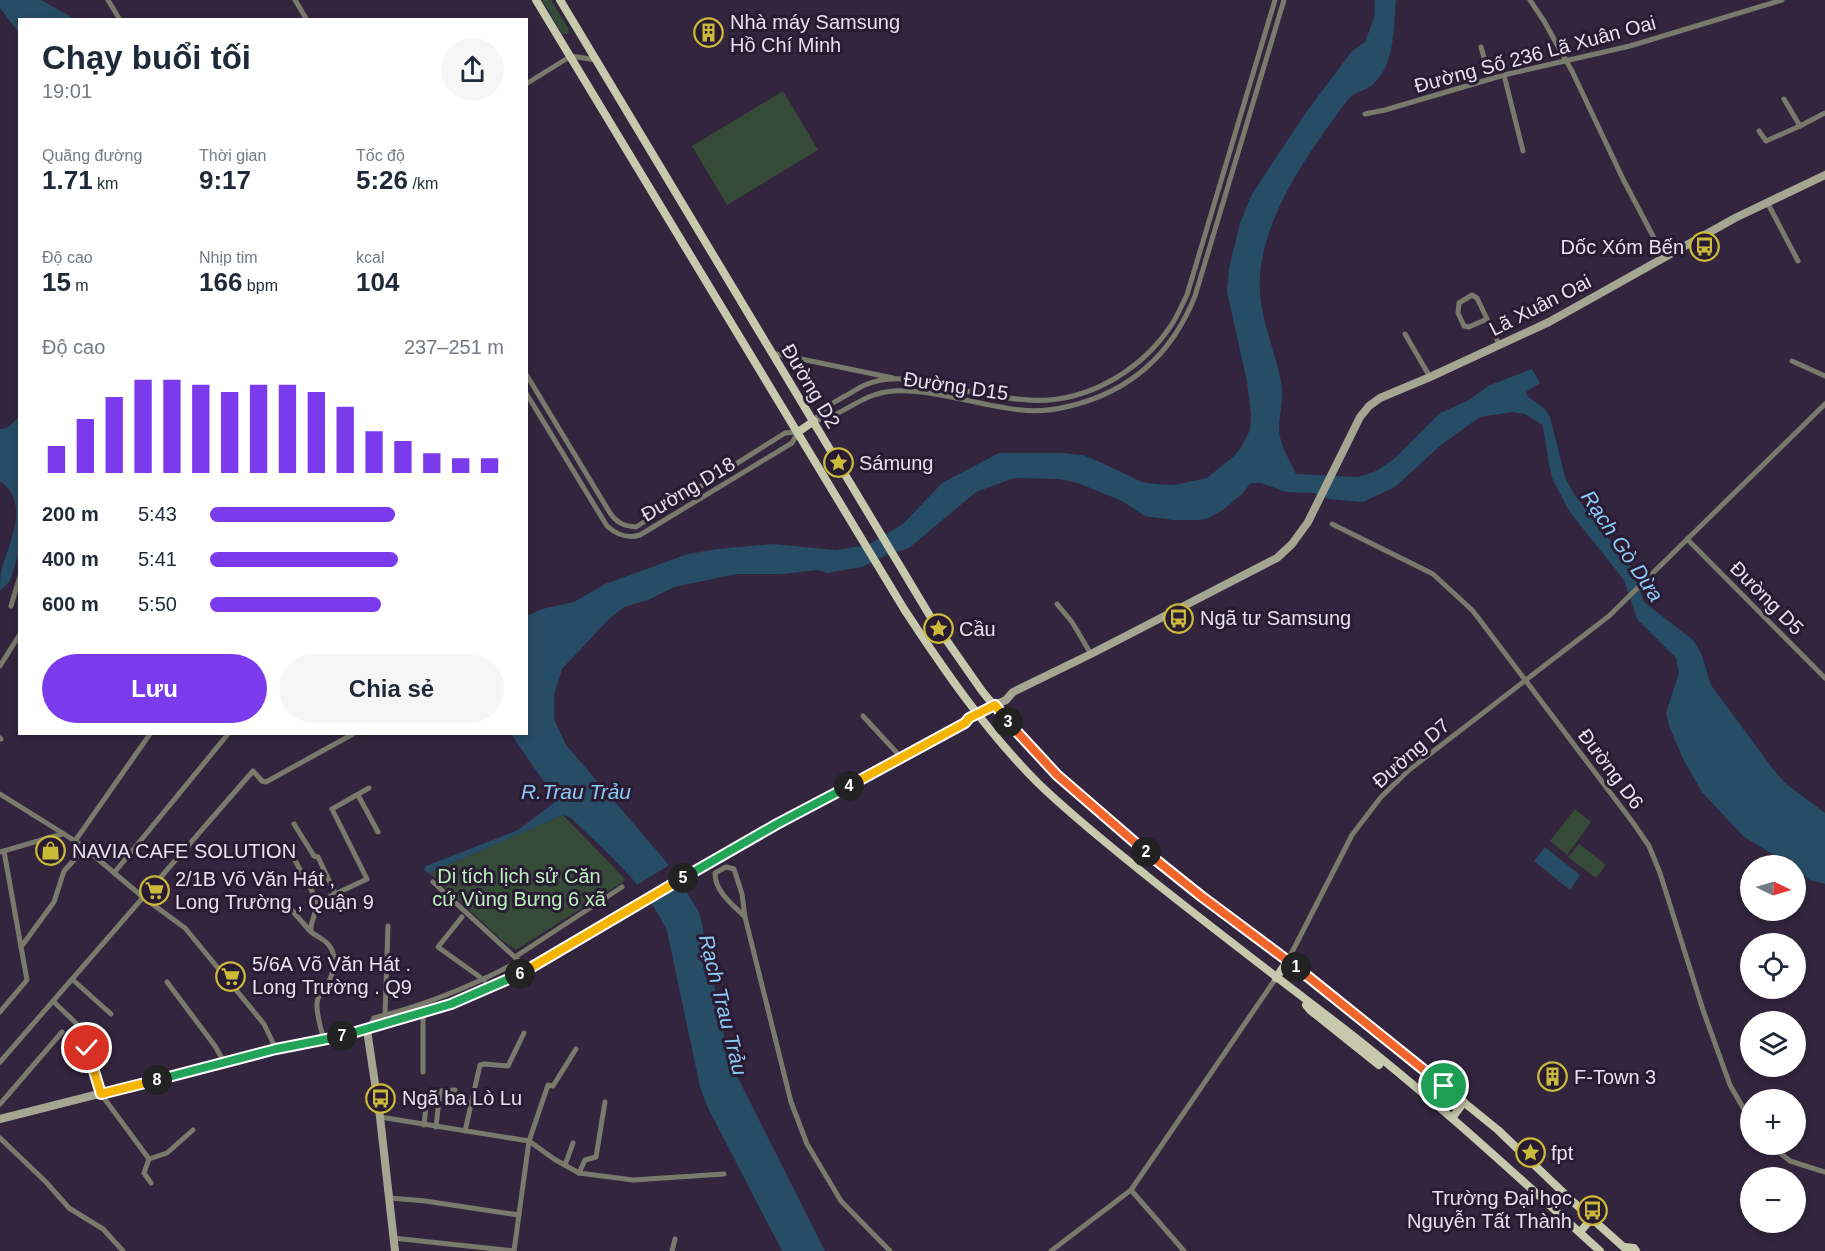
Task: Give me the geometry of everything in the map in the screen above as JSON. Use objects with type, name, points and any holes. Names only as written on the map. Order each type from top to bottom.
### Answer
[{"type":"main road","name":"Đường D2","points":[[536,0],[904,609],[967,701],[1005,747],[1046,790],[1097,836],[1241,951],[1345,1029],[1474,1137],[1596,1249]]},
{"type":"main road","name":"Đường D2","points":[[562,0],[611,86],[923,604],[951,649],[1008,723],[1057,775],[1088,803],[1201,896],[1288,960],[1464,1102],[1498,1130],[1571,1200],[1627,1249],[1634,1248],[1636,1251]]},
{"type":"main road","name":"Lã Xuân Oai","points":[[995,705],[1006,700],[1012,692],[1277,558],[1292,544],[1308,522],[1352,430],[1369,406],[1380,398],[1549,322],[1767,202],[1825,175]]},
{"type":"main road","points":[[798,432],[814,422]]},
{"type":"main road","points":[[0,1117],[101,1094],[276,1049],[367,1030],[488,989],[525,971],[752,838],[995,705]]},
{"type":"main road","points":[[1276,978],[1288,960]]},
{"type":"main road","points":[[367,1030],[390,1198],[394,1251]]},
{"type":"main road","points":[[1452,1118],[1464,1102]]},
{"type":"main road","points":[[1580,1232],[1592,1218]]},
{"type":"street","points":[[108,0],[119,18]]},
{"type":"street","points":[[295,0],[306,18]]},
{"type":"street","name":"Đường D15","points":[[814,422],[821,410],[866,384],[898,379],[1022,399],[1061,398],[1101,385],[1142,360],[1171,326],[1187,295],[1275,0]]},
{"type":"street","name":"Đường D15","points":[[814,422],[826,420],[870,395],[894,392],[921,393],[1021,411],[1064,407],[1104,395],[1140,373],[1154,361],[1183,324],[1195,296],[1284,0]]},
{"type":"street","points":[[1530,0],[1572,71],[1623,179],[1664,257]]},
{"type":"street","name":"Đường Số 236 Lã Xuân Oai","points":[[1365,114],[1504,75],[1630,46],[1782,0]]},
{"type":"street","points":[[1481,47],[1490,79]]},
{"type":"street","points":[[1260,51],[1268,53]]},
{"type":"street","points":[[528,83],[571,56],[596,60]]},
{"type":"street","points":[[1504,75],[1523,151]]},
{"type":"street","points":[[1784,99],[1800,126]]},
{"type":"street","points":[[1759,131],[1766,141],[1825,113]]},
{"type":"street","points":[[1767,202],[1798,261]]},
{"type":"street","points":[[1487,319],[1469,327],[1464,326],[1458,313],[1459,303],[1465,297],[1474,295],[1477,298],[1487,319],[1499,345]]},
{"type":"street","points":[[1405,334],[1430,377]]},
{"type":"street","points":[[772,353],[898,379]]},
{"type":"street","points":[[1792,361],[1825,376]]},
{"type":"street","name":"Đường D18","points":[[528,377],[610,513],[621,525],[636,527],[785,434],[798,432]]},
{"type":"street","points":[[921,393],[923,382]]},
{"type":"street","name":"Đường D18","points":[[528,396],[607,526],[614,532],[631,538],[640,536],[792,443],[798,432]]},
{"type":"street","points":[[1021,411],[1022,399]]},
{"type":"street","points":[[1688,539],[1825,404]]},
{"type":"street","name":"Đường D6","points":[[1332,524],[1433,574],[1473,611],[1634,824],[1649,846],[1703,1010],[1730,1085],[1740,1102]]},
{"type":"street","name":"Đường D7","points":[[1288,960],[1352,835],[1381,797],[1409,770],[1609,616],[1688,539]]},
{"type":"street","name":"Đường D5","points":[[1688,539],[1825,678]]},
{"type":"street","points":[[11,606],[18,583]]},
{"type":"street","points":[[1057,604],[1072,622],[1091,654]]},
{"type":"street","points":[[0,666],[18,637]]},
{"type":"street","points":[[863,716],[897,753]]},
{"type":"street","points":[[75,841],[149,735]]},
{"type":"street","points":[[114,873],[227,735]]},
{"type":"street","points":[[0,1062],[253,771],[261,781],[266,782],[351,735]]},
{"type":"street","points":[[318,902],[367,879],[332,809],[369,788]]},
{"type":"street","points":[[0,794],[85,848],[144,898],[185,928],[264,1024],[276,1049]]},
{"type":"street","points":[[358,795],[378,832]]},
{"type":"street","points":[[294,824],[314,856],[318,857],[335,893]]},
{"type":"street","points":[[0,1012],[27,980],[2,851],[62,834]]},
{"type":"street","points":[[21,947],[54,902],[64,871],[85,848]]},
{"type":"street","points":[[292,855],[318,902],[311,932]]},
{"type":"street","points":[[745,917],[715,883],[715,873],[726,867],[734,869],[742,894],[745,917],[791,1101],[807,1144],[841,1201],[890,1251]]},
{"type":"street","points":[[433,882],[517,959]]},
{"type":"street","points":[[367,1030],[374,1018],[442,998],[484,980],[622,887]]},
{"type":"street","points":[[282,899],[311,932],[332,949],[334,958],[332,978],[317,999],[316,1005],[324,1040]]},
{"type":"street","points":[[462,917],[438,947],[484,980]]},
{"type":"street","points":[[385,1015],[388,926]]},
{"type":"street","points":[[1052,1251],[1131,1190],[1276,978]]},
{"type":"street","points":[[73,980],[111,1014]]},
{"type":"street","points":[[166,982],[215,1046],[224,1062]]},
{"type":"street","points":[[54,1002],[81,1027]]},
{"type":"street","points":[[423,1012],[423,1072]]},
{"type":"street","points":[[0,1104],[62,1032]]},
{"type":"street","points":[[465,1131],[480,1065],[508,1066],[524,1033]]},
{"type":"street","points":[[87,1048],[101,1094],[149,1159]]},
{"type":"street","points":[[393,1238],[514,1251],[529,1142],[548,1085],[553,1086],[576,1049]]},
{"type":"street","points":[[436,1127],[440,1091],[455,1090]]},
{"type":"street","points":[[424,1125],[427,1096]]},
{"type":"street","points":[[579,1173],[585,1160],[596,1157],[605,1102]]},
{"type":"street","points":[[380,1117],[529,1142],[579,1173],[633,1180],[724,1174]]},
{"type":"street","points":[[149,1159],[167,1153],[193,1130]]},
{"type":"street","points":[[0,1138],[46,1182],[69,1208],[103,1229],[123,1251]]},
{"type":"street","points":[[565,1165],[573,1143]]},
{"type":"street","points":[[1783,1155],[1790,1161],[1825,1172]]},
{"type":"street","points":[[149,1159],[144,1173],[151,1183]]},
{"type":"street","points":[[1131,1190],[1184,1251]]},
{"type":"street","points":[[390,1198],[519,1215]]},
{"type":"street","points":[[672,1251],[675,1239]]},
{"type":"green space","points":[[542,0],[551,0],[568,28],[569,34],[562,34]]},
{"type":"green space","points":[[783,91],[818,150],[727,205],[692,146]]},
{"type":"green space","points":[[1575,809],[1591,822],[1567,855],[1550,841]]},
{"type":"green space","name":"Di tích lịch sử Căn cứ Vùng Bưng 6 xã","points":[[563,815],[626,880],[516,950],[504,942],[429,873]]},
{"type":"green space","points":[[1579,844],[1606,865],[1596,878],[1568,857]]},
{"type":"water","points":[[0,0],[41,0],[73,18],[18,18],[18,32],[0,8]]},
{"type":"water","name":"R.Trau Trảu","points":[[1375,0],[1396,0],[1392,46],[1380,77],[1346,102],[1301,167],[1275,216],[1266,241],[1261,267],[1261,304],[1281,384],[1279,431],[1296,474],[1359,477],[1376,471],[1394,459],[1440,413],[1469,400],[1488,386],[1532,369],[1540,383],[1526,392],[1528,397],[1544,408],[1550,417],[1565,477],[1574,494],[1632,568],[1644,602],[1693,640],[1701,653],[1711,685],[1773,769],[1785,783],[1825,813],[1825,884],[1806,877],[1806,855],[1773,855],[1743,836],[1702,792],[1684,761],[1666,713],[1679,673],[1676,658],[1637,619],[1624,580],[1569,511],[1552,478],[1544,426],[1525,414],[1513,412],[1480,417],[1441,445],[1395,487],[1363,502],[1329,499],[1314,493],[1286,492],[1261,483],[1254,483],[1250,484],[1223,510],[1209,518],[1173,520],[1145,516],[1122,501],[1078,483],[1059,479],[1014,478],[976,492],[909,548],[862,567],[827,573],[818,570],[782,574],[737,574],[674,587],[648,600],[624,607],[609,619],[562,669],[554,695],[554,719],[566,745],[664,859],[700,915],[726,1045],[734,1070],[825,1251],[782,1251],[708,1108],[700,1087],[667,931],[648,899],[625,870],[571,818],[563,815],[429,873],[424,869],[426,866],[518,830],[554,803],[553,795],[512,735],[528,735],[528,616],[542,609],[574,602],[605,584],[688,554],[773,544],[836,550],[868,545],[903,524],[942,483],[999,453],[1082,455],[1142,482],[1157,484],[1174,485],[1207,478],[1234,456],[1250,430],[1251,414],[1247,382],[1227,292],[1229,268],[1240,223],[1252,194],[1307,111],[1352,51],[1365,42],[1374,18]]},
{"type":"water","points":[[18,418],[18,555],[10,581],[0,591],[1,572],[12,537],[16,512],[15,501],[10,490],[0,481],[0,429],[7,428]]},
{"type":"water","points":[[1545,847],[1580,875],[1570,890],[1534,861]]},
{"type":"pier","points":[[671,864],[679,875],[643,897],[635,886]]},
{"type":"waterway","name":"Rạch Gò Dừa","points":[[1544,426],[1552,468]]},
{"type":"place","name":"Nhà máy Samsung Hồ Chí Minh","points":[[709,33]]},
{"type":"place","name":"Dốc Xóm Bến","points":[[1705,247]]},
{"type":"place","name":"Sámung","points":[[838,463]]},
{"type":"place","name":"Ngã tư Samsung","points":[[1179,618]]},
{"type":"place","name":"Cầu","points":[[938,629]]},
{"type":"place","name":"NAVIA CAFE SOLUTION","points":[[51,851]]},
{"type":"place","name":"2/1B Võ Văn Hát , Long Trường , Quận 9","points":[[154,890]]},
{"type":"place","name":"5/6A Võ Văn Hát . Long Trường . Q9","points":[[231,976]]},
{"type":"place","name":"F-Town 3","points":[[1553,1077]]},
{"type":"place","name":"Ngã ba Lò Lu","points":[[381,1098]]},
{"type":"place","name":"fpt","points":[[1530,1153]]},
{"type":"place","name":"Trường Đại học Nguyễn Tất Thành","points":[[1593,1210]]},
{"type":"route","points":[[87,1048],[101,1094],[276,1049],[361,1032],[470,997],[525,971],[752,838],[995,705],[1008,723],[1057,775],[1111,823],[1201,896],[1288,960],[1444,1086]]},
{"type":"water label","name":"Rạch Trau Trảu","points":[[723,1005]]}]
